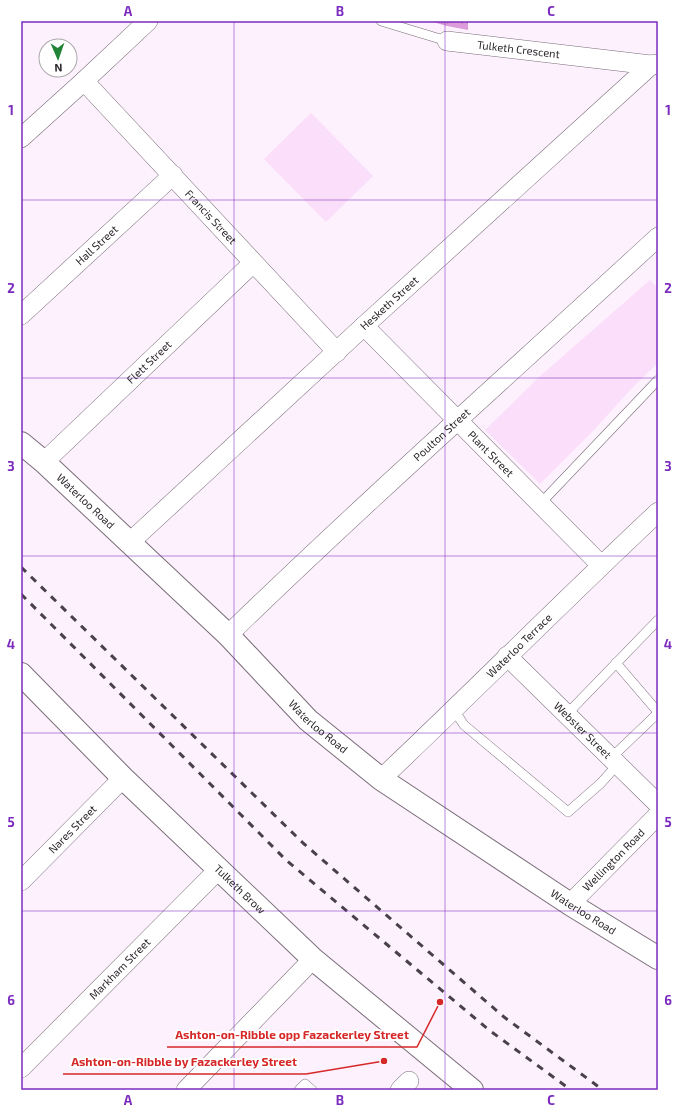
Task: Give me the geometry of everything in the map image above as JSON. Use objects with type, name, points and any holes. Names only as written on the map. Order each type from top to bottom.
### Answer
[{"type":"street","points":[[21,138],[148,21]]},
{"type":"street","name":"Tulketh Crescent","points":[[447,41],[654,64]]},
{"type":"street","name":"Hesketh Street","points":[[129,543],[364,326],[654,64]]},
{"type":"street","name":"Francis Street","points":[[84,81],[337,352]]},
{"type":"street","name":"Hall Street","points":[[21,315],[172,175]]},
{"type":"street","name":"Poulton Street","points":[[228,635],[283,582],[658,237]]},
{"type":"street","name":"Flett Street","points":[[44,462],[253,262]]},
{"type":"street","name":"Plant Street","points":[[364,326],[601,565]]},
{"type":"street","name":"Waterloo Road","points":[[21,443],[44,462],[228,635],[308,720],[381,779],[570,904],[658,958]]},
{"type":"street","name":"Waterloo Terrace","points":[[381,779],[454,710],[507,656],[601,565],[658,512]]},
{"type":"street","name":"Webster Street","points":[[507,656],[658,804]]},
{"type":"street","name":"Tulketh Brow","points":[[24,682],[312,959],[472,1090]]},
{"type":"street","name":"Nares Street","points":[[21,881],[124,778]]},
{"type":"street","name":"Wellington Road","points":[[570,904],[658,815]]},
{"type":"street","name":"Markham Street","points":[[21,1068],[218,870]]},
{"type":"street","points":[[186,1090],[312,959]]},
{"type":"lane","name":"Tulketh Crescent","points":[[381,21],[447,41]]},
{"type":"lane","points":[[540,504],[658,380]]},
{"type":"lane","points":[[566,715],[658,620]]},
{"type":"lane","points":[[454,710],[464,725],[568,812],[601,783],[614,761],[658,712],[616,663]]},
{"type":"lane","points":[[299,1090],[305,1084],[312,1090]]},
{"type":"shaded area","points":[[311,113],[373,176],[326,222],[264,159]]},
{"type":"shaded area","points":[[650,280],[658,288],[658,363],[540,484],[485,430],[539,377]]},
{"type":"green space","points":[[429,21],[468,21],[468,30],[447,26]]},
{"type":"railway","points":[[21,567],[303,843],[504,1017],[603,1090]]},
{"type":"railway","points":[[21,594],[286,860],[489,1030],[571,1090]]},
{"type":"place","name":"Ashton-on-Ribble opp Fazackerley Street","points":[[440,1002]]},
{"type":"place","name":"Ashton-on-Ribble by Fazackerley Street","points":[[384,1061]]}]
